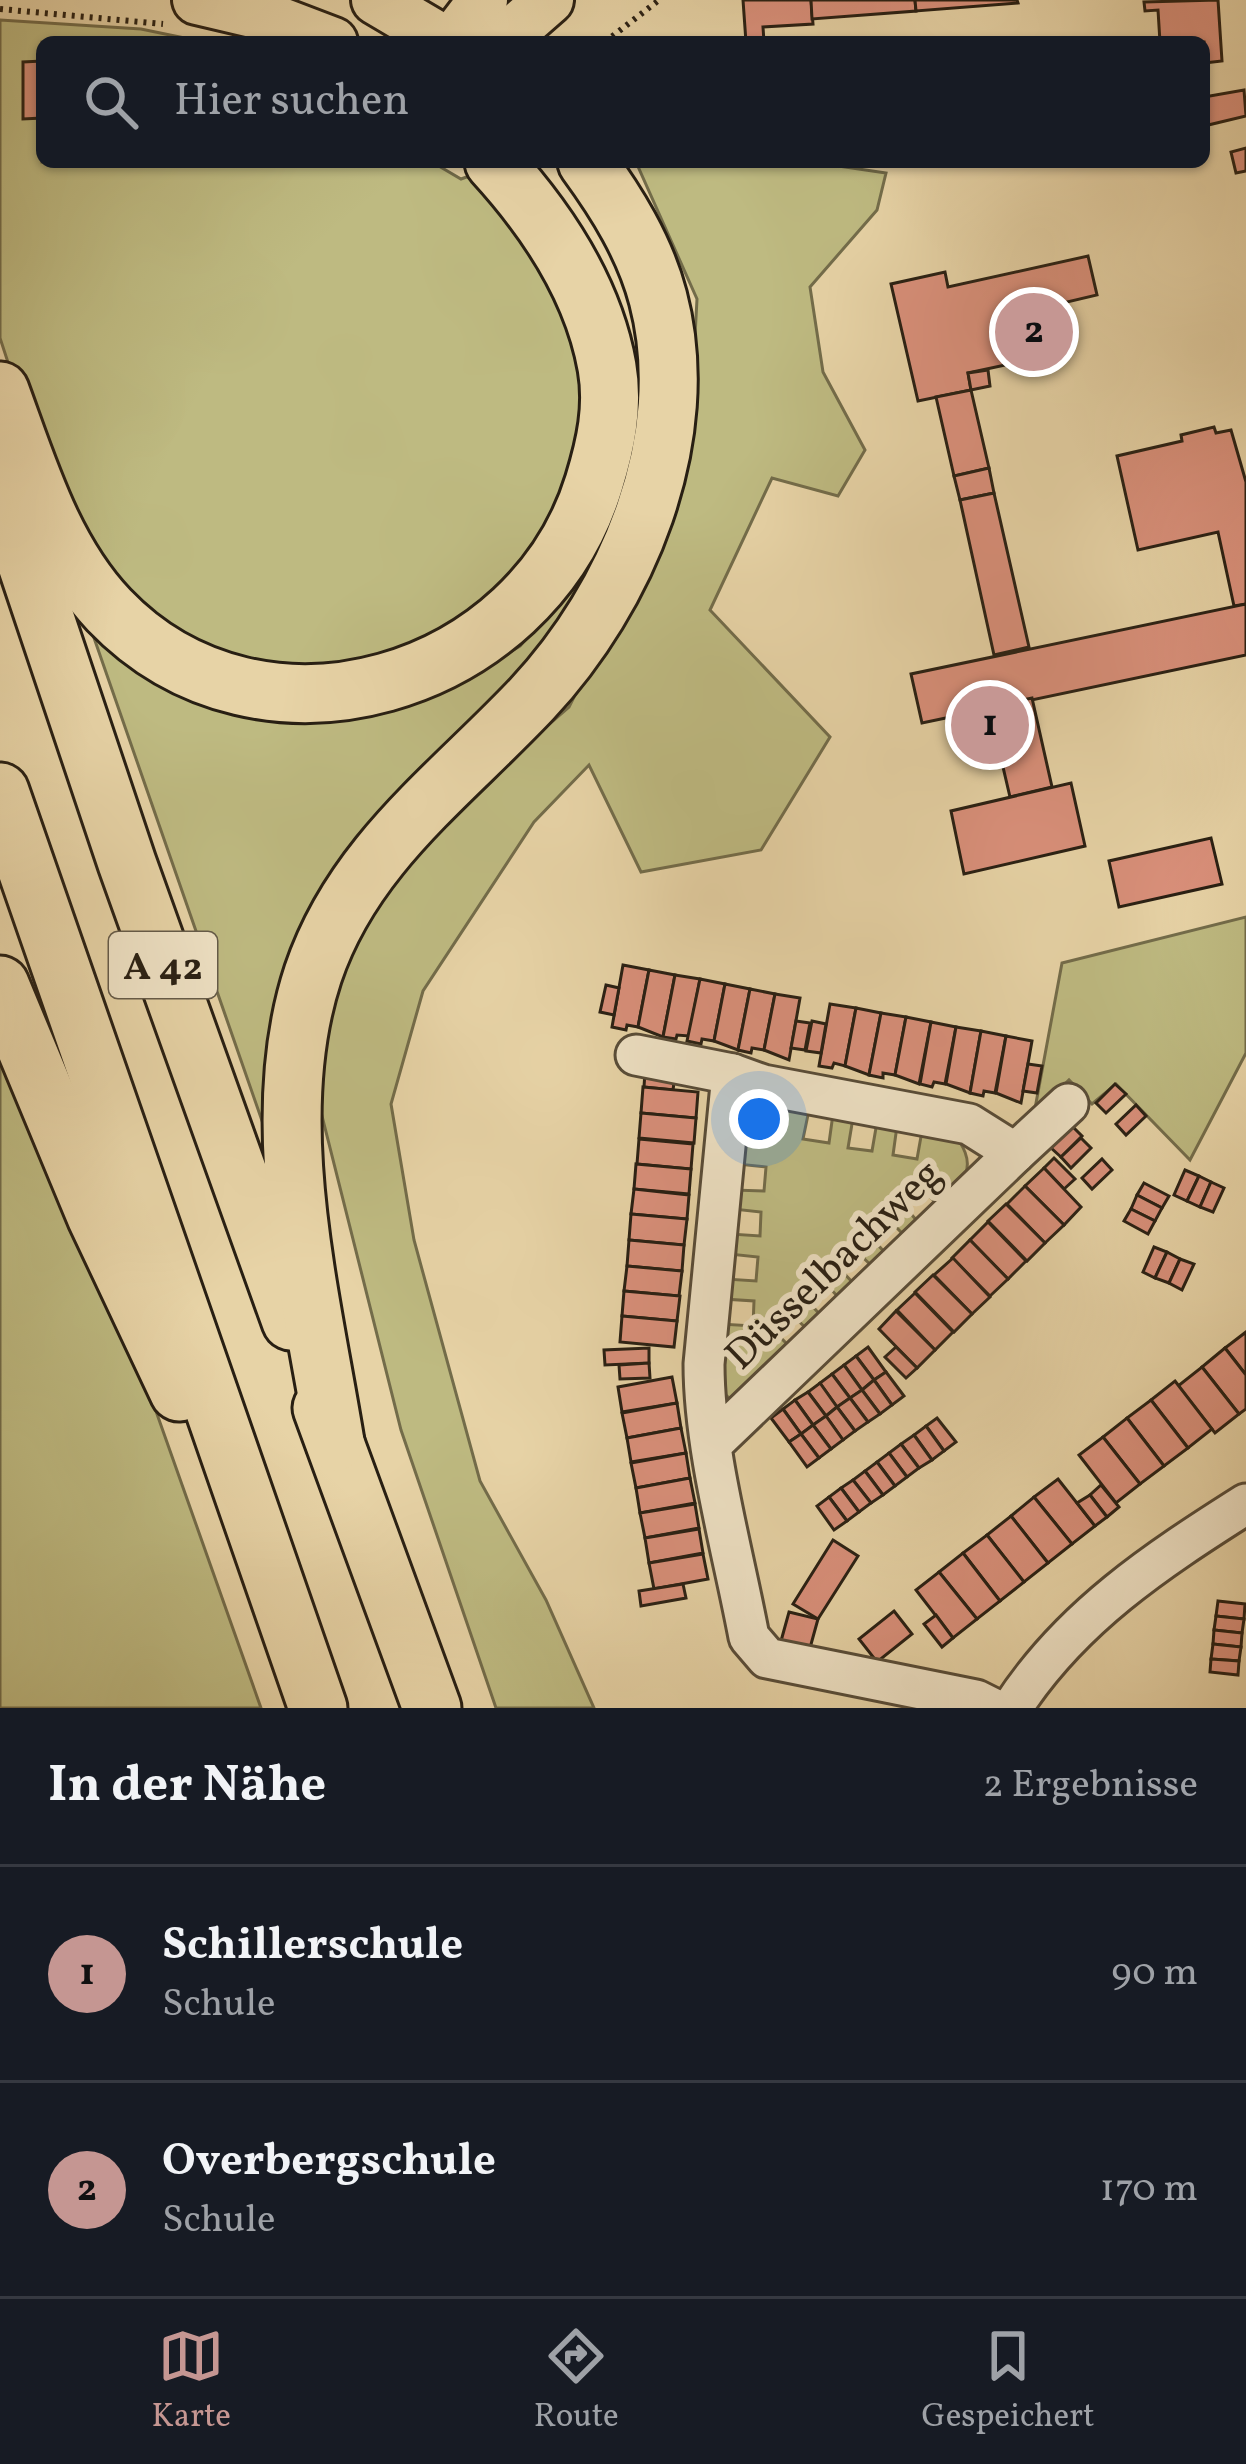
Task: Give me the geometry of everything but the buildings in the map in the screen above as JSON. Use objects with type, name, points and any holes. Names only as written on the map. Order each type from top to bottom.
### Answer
[{"type":"highway","points":[[0,392],[37,493],[75,565],[111,612],[157,649],[228,680],[301,692],[359,689],[448,660],[494,631],[552,571],[587,507],[610,416],[603,351],[575,275],[541,218],[499,168]]},
{"type":"highway","points":[[335,1442],[290,1136],[293,1057],[315,970],[352,892],[399,828],[532,699],[588,629],[632,544],[665,422],[666,343],[659,299],[622,212],[590,168]]},
{"type":"highway","name":"A 42","points":[[0,484],[127,863],[432,1708]]},
{"type":"highway","name":"A 42","points":[[0,792],[318,1708]]},
{"type":"highway","points":[[0,985],[168,1377],[231,1463]]},
{"type":"main road","points":[[376,0],[439,36]]},
{"type":"main road","points":[[454,36],[482,0]]},
{"type":"main road","points":[[508,36],[549,0]]},
{"type":"main road","points":[[189,14],[265,16],[317,36]]},
{"type":"street","name":"Düsselbachweg","points":[[636,1055],[763,1085],[969,1124],[1015,1153]]},
{"type":"street","name":"Düsselbachweg","points":[[732,1074],[704,1364],[748,1637],[760,1654],[992,1708]]},
{"type":"street","name":"Düsselbachweg","points":[[714,1442],[1068,1104]]},
{"type":"street","points":[[1012,1708],[1032,1677],[1111,1595],[1246,1504]]},
{"type":"path","points":[[612,36],[659,0]]},
{"type":"path","points":[[0,9],[189,14]]},
{"type":"shaded area","points":[[0,20],[141,29],[175,36],[36,36],[36,168],[442,168],[461,179],[483,171],[541,247],[592,395],[562,518],[479,619],[354,669],[222,658],[153,621],[103,574],[34,442],[0,338]]},
{"type":"shaded area","points":[[639,168],[852,168],[886,173],[877,210],[810,287],[823,372],[865,450],[838,496],[772,478],[710,610],[830,737],[761,850],[641,872],[589,765],[534,822],[423,991],[391,1104],[414,1240],[480,1481],[546,1600],[594,1708],[496,1708],[401,1430],[317,1096],[319,1022],[365,909],[466,796],[569,707],[648,550],[691,410],[697,299]]},
{"type":"shaded area","points":[[627,480],[595,582],[453,749],[345,852],[307,954],[276,1161],[85,612],[368,711],[448,690],[520,646],[579,578]]},
{"type":"shaded area","points":[[1246,917],[1246,1053],[1190,1160],[1116,1084],[1092,1104],[1069,1080],[1034,1114],[1062,963]]},
{"type":"shaded area","points":[[0,1021],[134,1349],[261,1708],[0,1708]]},
{"type":"shaded area","points":[[758,1103],[809,1110],[803,1139],[829,1143],[833,1114],[853,1118],[848,1148],[872,1151],[877,1122],[897,1126],[893,1155],[917,1159],[922,1131],[959,1141],[967,1169],[939,1206],[919,1186],[901,1203],[920,1224],[907,1238],[886,1217],[868,1234],[888,1256],[875,1269],[854,1249],[836,1265],[856,1286],[841,1300],[822,1280],[803,1296],[824,1319],[810,1332],[788,1311],[771,1328],[792,1349],[735,1399],[721,1391],[721,1324],[753,1326],[754,1301],[724,1299],[726,1279],[756,1281],[758,1257],[729,1254],[731,1234],[760,1236],[761,1212],[733,1209],[734,1190],[764,1191],[766,1167],[737,1164],[744,1114]]},
{"type":"place","name":"Overbergschule","points":[[1034,332]]},
{"type":"place","name":"Schillerschule","points":[[990,725]]}]
